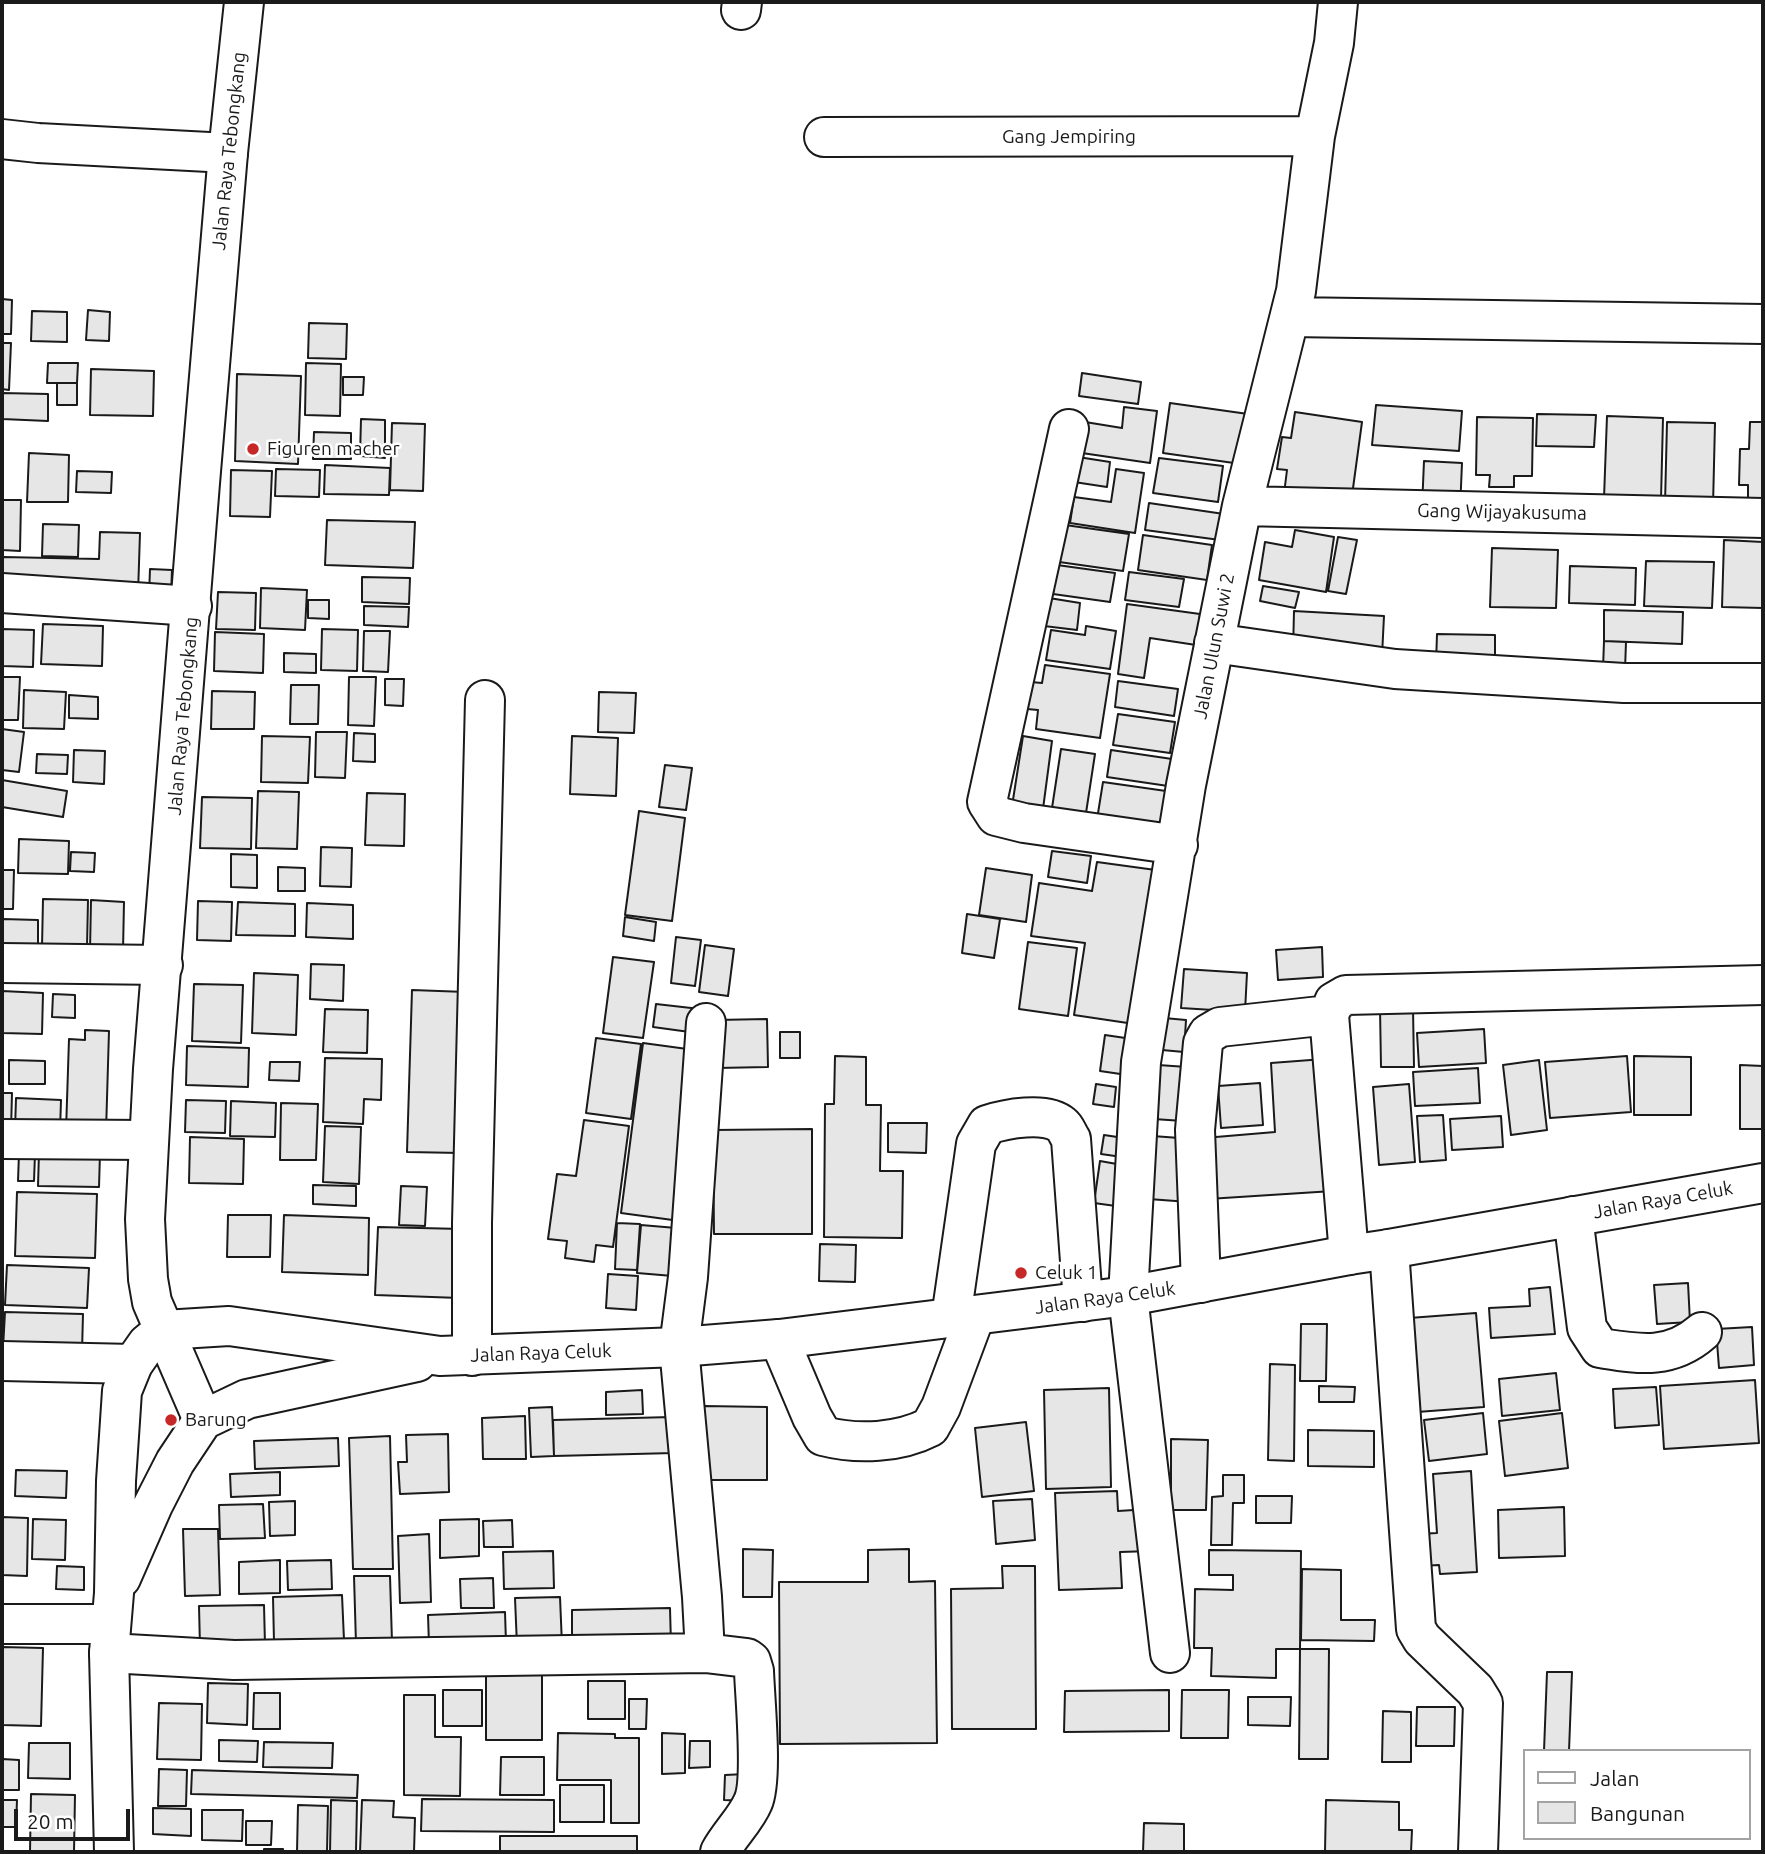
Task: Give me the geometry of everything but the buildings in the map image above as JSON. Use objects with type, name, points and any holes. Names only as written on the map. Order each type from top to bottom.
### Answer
[{"type":"main road","name":"Jalan Raya Tebongkang","points":[[203,1420],[152,1302],[145,1219],[148,1140],[228,153],[244,2]]},
{"type":"main road","name":"Jalan Ulun Suwi 2","points":[[1170,1653],[1128,1296],[1141,1062],[1186,785],[1214,643],[1242,506],[1296,291],[1315,136],[1334,43],[1338,2]]},
{"type":"main road","name":"Gang Jempiring","points":[[824,137],[1315,136]]},
{"type":"main road","points":[[2,139],[38,144],[228,153]]},
{"type":"main road","points":[[1290,317],[1763,324]]},
{"type":"main road","points":[[1069,429],[987,802],[996,816],[1024,823],[1178,845]]},
{"type":"main road","name":"Gang Wijayakusuma","points":[[1242,506],[1763,517]]},
{"type":"main road","points":[[2,593],[192,606]]},
{"type":"main road","points":[[1214,643],[1395,669],[1624,683],[1763,683]]},
{"type":"main road","points":[[456,1356],[472,1223],[485,700]]},
{"type":"main road","points":[[2,963],[163,965]]},
{"type":"main road","points":[[1349,1255],[1329,1014],[1334,1002],[1346,995],[1763,985]]},
{"type":"main road","points":[[1201,1283],[1195,1130],[1203,1043],[1208,1034],[1220,1027],[1329,1014]]},
{"type":"main road","points":[[705,1653],[679,1347],[688,1278],[706,1023]]},
{"type":"main road","points":[[779,1339],[812,1417],[824,1436],[850,1441],[904,1438],[930,1427],[941,1406],[963,1317],[976,1144],[987,1125],[1007,1118],[1044,1118],[1062,1124],[1071,1139],[1083,1302]]},
{"type":"main road","points":[[2,1139],[148,1140]]},
{"type":"main road","name":"Jalan Raya Celuk","points":[[203,1420],[247,1399],[456,1356],[679,1347],[779,1339],[1083,1302],[1349,1255],[1574,1228],[1763,1183]]},
{"type":"main road","points":[[1574,1228],[1587,1328],[1600,1348],[1625,1352],[1666,1353],[1689,1343],[1702,1332]]},
{"type":"main road","points":[[1389,1250],[1416,1629],[1422,1639],[1475,1690],[1483,1703],[1478,1852]]},
{"type":"main road","name":"Jalan Raya Celuk","points":[[164,1330],[229,1326],[456,1356]]},
{"type":"main road","points":[[114,1852],[111,1624],[122,1391],[133,1364],[147,1344],[164,1330]]},
{"type":"main road","points":[[2,1361],[133,1364]]},
{"type":"main road","points":[[111,1624],[131,1557],[153,1504],[175,1462],[203,1420]]},
{"type":"main road","points":[[2,1624],[111,1624],[234,1660],[705,1653],[747,1658],[754,1671],[756,1794],[753,1803],[720,1852]]},
{"type":"place","name":"Figuren macher","points":[[253,449]]},
{"type":"place","name":"Celuk 1","points":[[1021,1273]]},
{"type":"place","name":"Barung","points":[[171,1420]]}]
